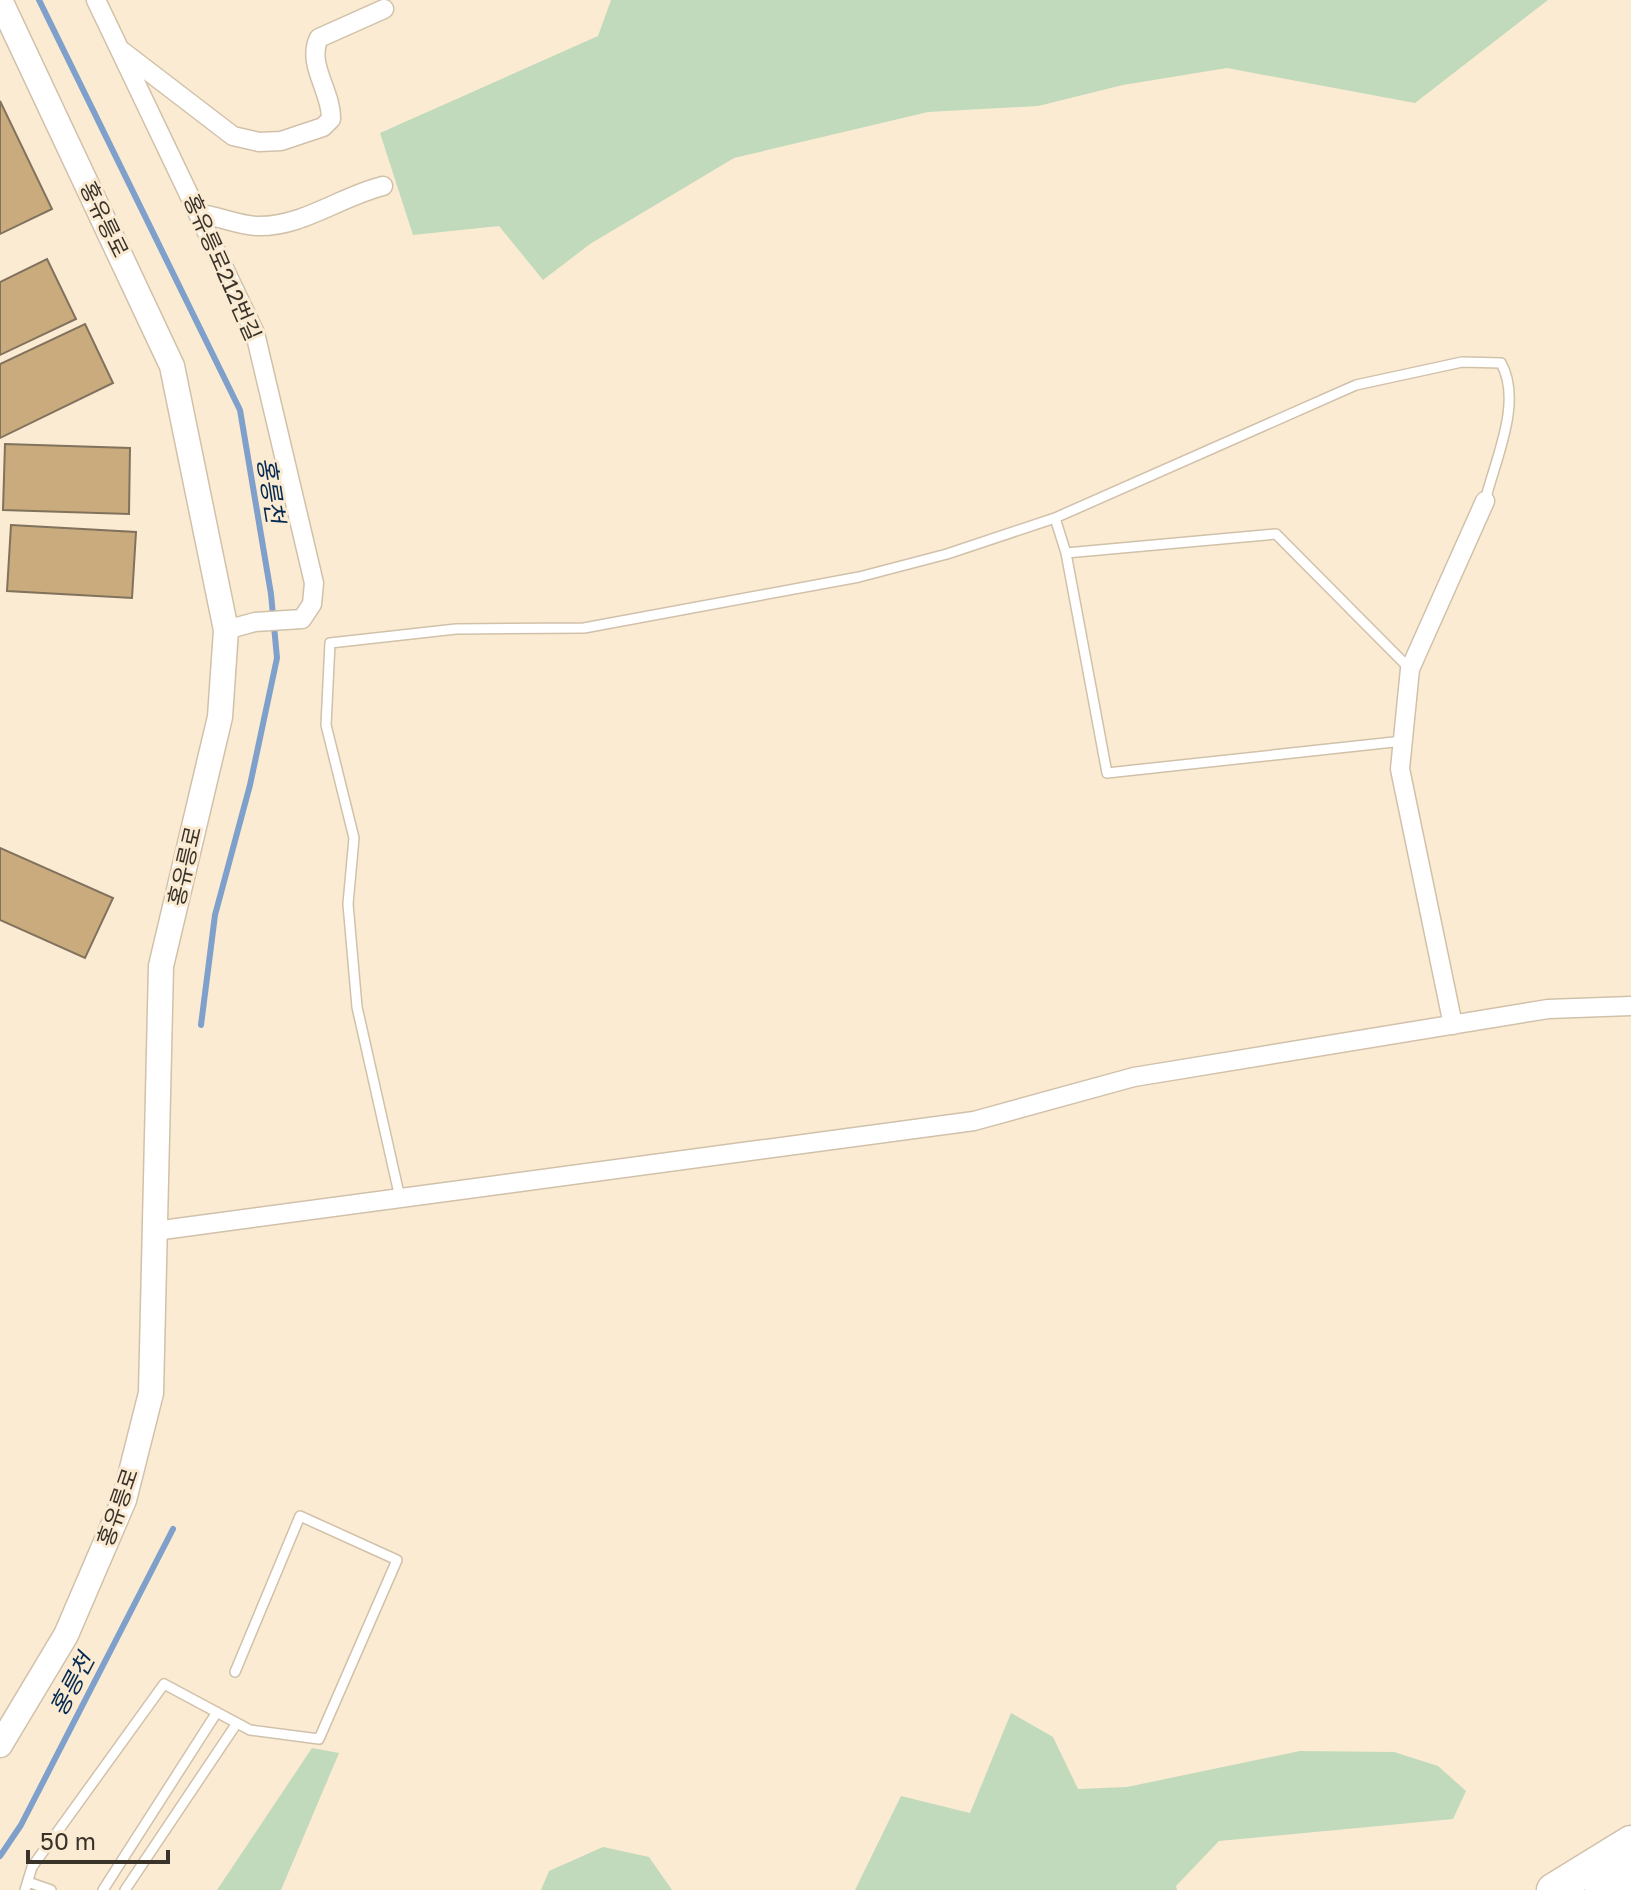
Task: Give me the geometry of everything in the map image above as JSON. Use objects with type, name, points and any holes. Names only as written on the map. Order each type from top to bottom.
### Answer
[{"type":"highway","points":[[1553,1890],[1631,1842]]},
{"type":"highway","points":[[1601,1890],[1631,1871]]},
{"type":"street","name":"홍유릉로","points":[[0,0],[172,366],[200,488],[226,630],[220,717],[161,966],[165,1230],[151,1393],[124,1500],[66,1635],[0,1745]]},
{"type":"street","name":"홍유릉로212번길","points":[[96,0],[200,214],[262,353],[314,583],[314,596],[307,615],[281,623],[261,623],[226,630]]},
{"type":"street","points":[[120,50],[233,136],[259,142],[281,141],[323,127],[331,119],[332,103],[314,59],[319,38],[384,9]]},
{"type":"street","points":[[200,214],[246,224],[273,224],[294,220],[383,186]]},
{"type":"street","points":[[1453,1025],[1400,769],[1410,669],[1485,501]]},
{"type":"street","points":[[165,1230],[974,1121],[1134,1077],[1548,1009],[1631,1006]]},
{"type":"lane","points":[[400,1198],[357,1007],[348,904],[354,838],[326,725],[330,643],[456,629],[584,628],[859,577],[947,554],[1055,518],[1356,385],[1462,362],[1501,363],[1509,377],[1510,402],[1485,501]]},
{"type":"lane","points":[[1055,518],[1066,553],[1107,773],[1403,741]]},
{"type":"lane","points":[[1066,553],[1276,534],[1410,669]]},
{"type":"lane","points":[[51,1890],[26,1886],[32,1867],[164,1684],[250,1730],[319,1739],[397,1560],[300,1516],[235,1672]]},
{"type":"lane","points":[[103,1890],[217,1712]]},
{"type":"lane","points":[[125,1890],[237,1723]]},
{"type":"green space","points":[[611,0],[1548,0],[1415,103],[1227,68],[1123,85],[1038,106],[928,112],[734,158],[590,244],[543,280],[499,226],[413,235],[380,133],[598,36]]},
{"type":"green space","points":[[1011,1713],[1053,1737],[1078,1789],[1127,1787],[1300,1751],[1394,1752],[1438,1766],[1466,1791],[1453,1819],[1219,1841],[1176,1886],[1177,1890],[855,1890],[901,1796],[970,1813]]},
{"type":"green space","points":[[312,1748],[339,1753],[281,1890],[217,1890]]},
{"type":"green space","points":[[603,1847],[649,1857],[672,1890],[541,1890],[549,1871]]},
{"type":"building","points":[[0,101],[52,209],[0,234]]},
{"type":"building","points":[[47,259],[76,319],[0,355],[0,282]]},
{"type":"building","points":[[85,324],[113,383],[0,438],[0,364]]},
{"type":"building","points":[[5,444],[130,448],[129,514],[3,510]]},
{"type":"building","points":[[11,525],[136,532],[132,598],[7,591]]},
{"type":"building","points":[[0,848],[113,898],[85,958],[0,920]]},
{"type":"waterway","name":"홍릉천","points":[[39,0],[240,410],[271,594],[277,658],[250,785],[215,915],[201,1025]]},
{"type":"waterway","name":"홍릉천","points":[[0,1856],[21,1825],[173,1529]]}]
